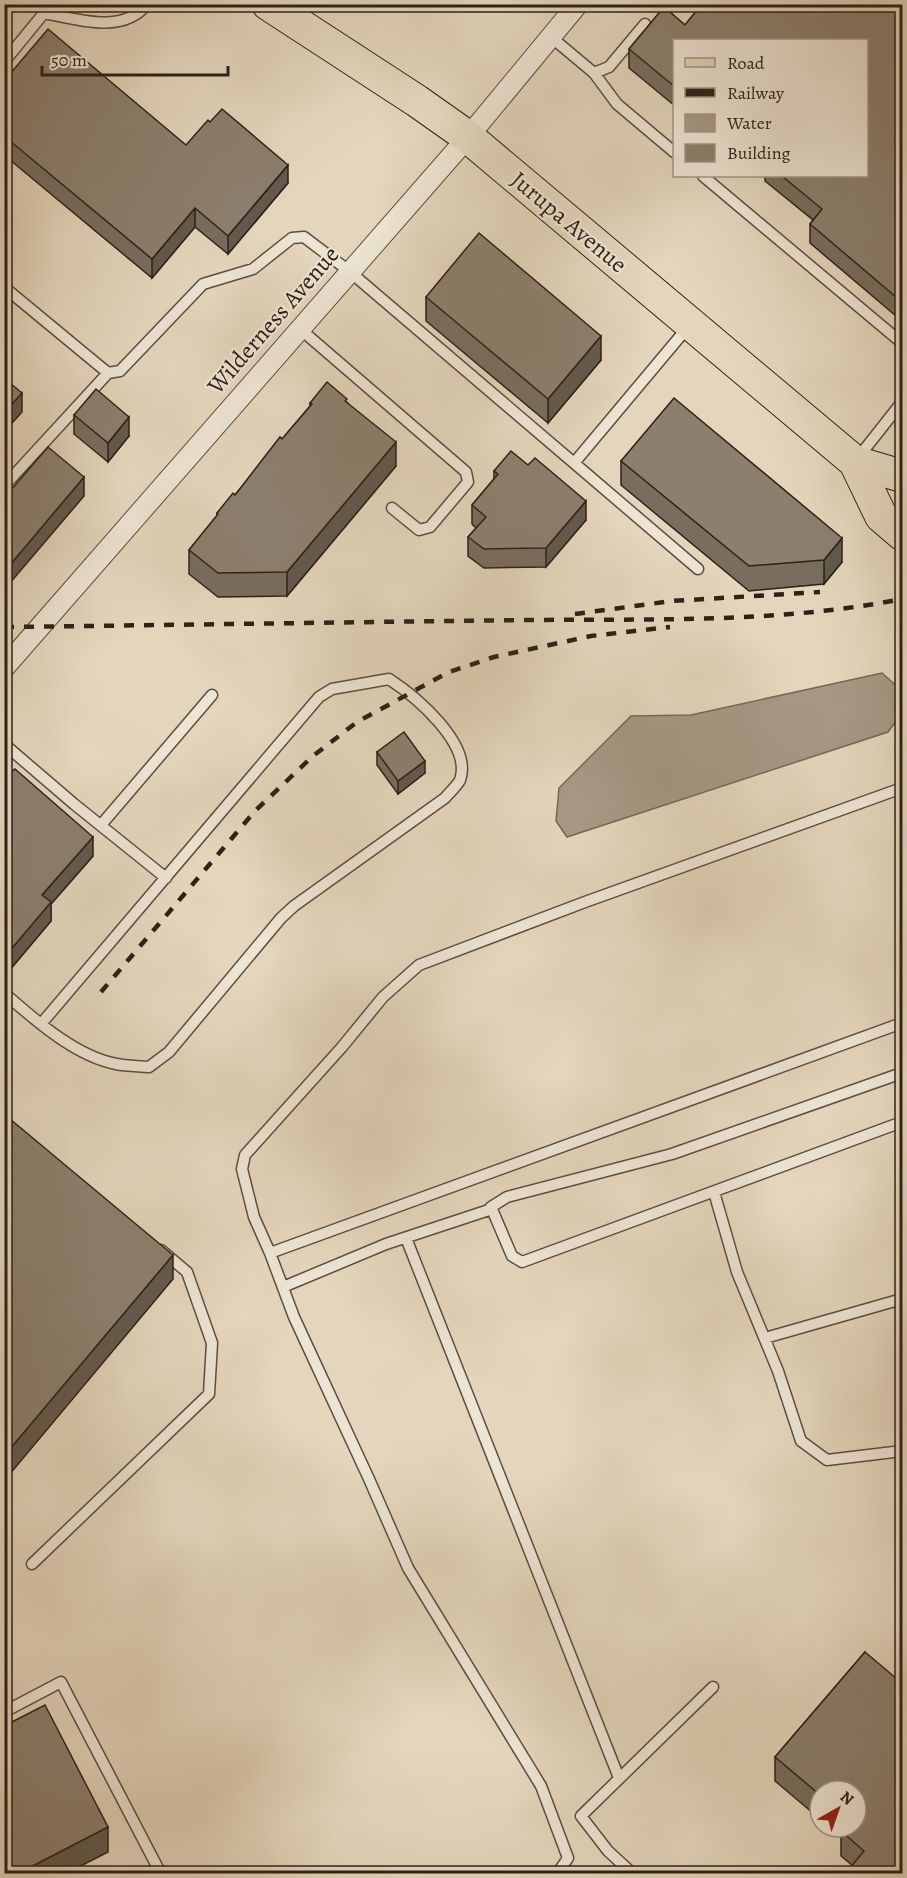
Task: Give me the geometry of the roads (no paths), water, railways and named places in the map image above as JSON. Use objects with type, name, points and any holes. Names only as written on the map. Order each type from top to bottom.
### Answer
[{"type":"main road","name":"Jurupa Avenue","points":[[268,4],[468,136],[855,462],[903,476]]},
{"type":"main road","name":"Jurupa Avenue","points":[[855,462],[881,516],[903,534]]},
{"type":"street","name":"Wilderness Avenue","points":[[4,668],[468,136],[578,4]]},
{"type":"lane","points":[[4,62],[44,14],[108,25],[140,13],[147,4]]},
{"type":"lane","points":[[594,73],[609,67],[645,24]]},
{"type":"lane","points":[[551,37],[594,73],[618,104],[673,150]]},
{"type":"lane","points":[[704,177],[903,343]]},
{"type":"lane","points":[[4,486],[108,373],[120,371],[202,284],[253,269],[292,238],[304,237],[349,271],[698,569]]},
{"type":"lane","points":[[4,287],[108,373]]},
{"type":"lane","points":[[574,463],[690,324]]},
{"type":"lane","points":[[299,328],[466,472],[468,482],[430,527],[419,530],[392,508]]},
{"type":"lane","points":[[855,462],[903,402]]},
{"type":"lane","points":[[4,993],[41,1024],[76,1048],[114,1063],[149,1067],[169,1053],[281,918],[294,906],[445,798],[460,780],[461,755],[451,736],[410,692],[389,679],[332,689],[319,697],[41,1024]]},
{"type":"lane","points":[[101,825],[213,695]]},
{"type":"lane","points":[[4,744],[166,878]]},
{"type":"lane","points":[[557,1874],[568,1858],[541,1786],[408,1569],[294,1317],[254,1217],[242,1169],[245,1155],[342,1047],[383,997],[419,964],[903,788]]},
{"type":"lane","points":[[270,1253],[903,1023]]},
{"type":"lane","points":[[283,1287],[406,1238],[492,1209],[491,1207],[507,1197],[672,1154],[903,1073]]},
{"type":"lane","points":[[492,1209],[512,1256],[522,1262],[903,1122]]},
{"type":"lane","points":[[714,1192],[737,1272],[778,1371],[801,1441],[827,1460],[903,1451]]},
{"type":"lane","points":[[406,1238],[619,1778]]},
{"type":"lane","points":[[32,1564],[209,1394],[212,1343],[187,1272],[153,1243]]},
{"type":"lane","points":[[765,1338],[903,1299]]},
{"type":"lane","points":[[4,1712],[61,1682],[161,1874]]},
{"type":"lane","points":[[633,1874],[608,1851],[580,1816],[713,1687]]},
{"type":"water","points":[[882,673],[902,691],[902,713],[888,732],[567,837],[556,821],[559,788],[631,716],[691,715]]},
{"type":"railway","points":[[575,614],[672,601],[820,592]]},
{"type":"railway","points":[[4,627],[718,618],[810,612],[902,599]]},
{"type":"railway","points":[[101,992],[255,811],[313,756],[357,722],[449,672],[494,657],[591,636],[670,627]]}]
